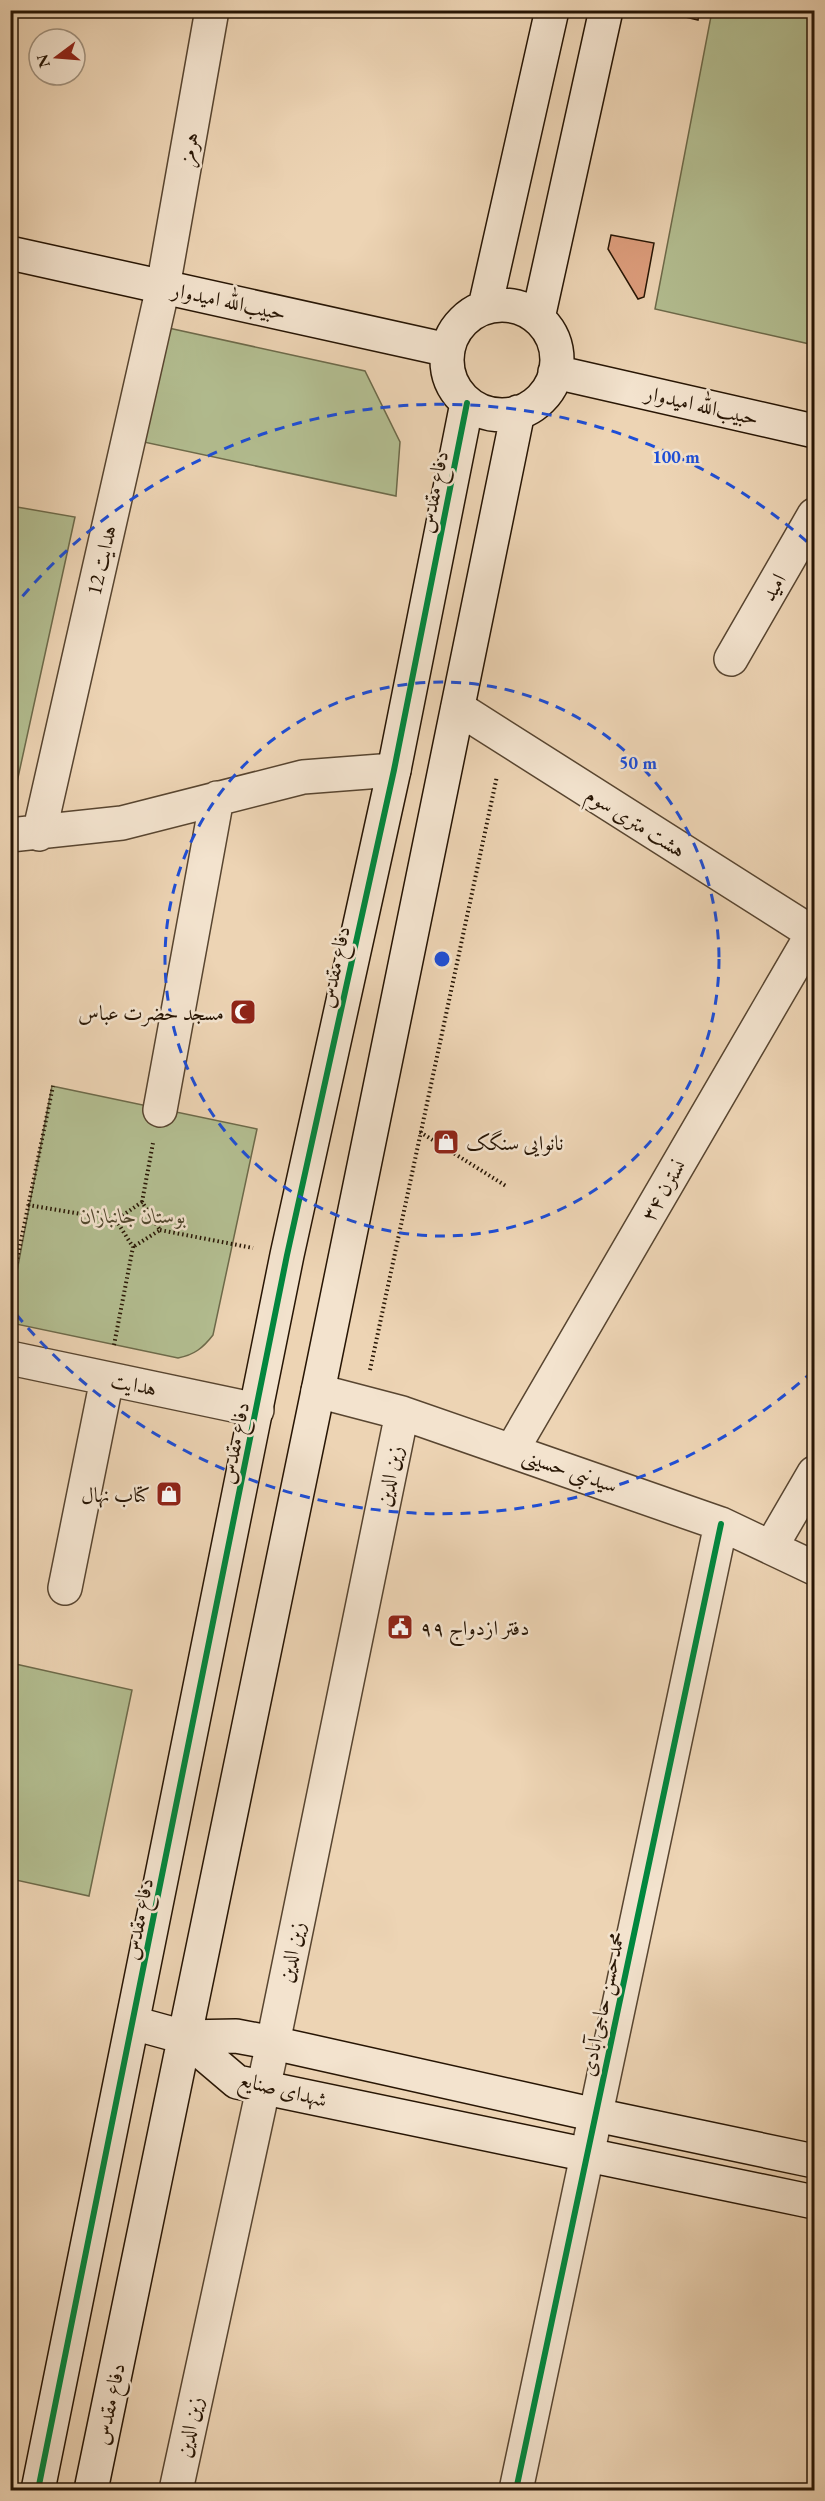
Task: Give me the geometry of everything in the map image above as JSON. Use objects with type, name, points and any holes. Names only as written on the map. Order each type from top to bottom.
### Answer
[{"type":"street","name":"هرمز","points":[[163,287],[213,10]]},
{"type":"street","points":[[485,307],[551,19],[603,25],[538,318]]},
{"type":"street","name":"حبیب‌الله امیدوار","points":[[10,253],[448,350]]},
{"type":"street","name":"هدایت 12","points":[[25,835],[163,287]]},
{"type":"street","points":[[499,304],[527,310],[538,318],[548,329],[557,357],[555,372],[542,398],[531,407],[518,412],[491,414],[468,403],[457,392],[450,379],[447,364],[448,350],[460,323],[485,307],[499,304]]},
{"type":"street","name":"حبیب‌الله امیدوار","points":[[555,372],[814,430]]},
{"type":"street","name":"دفاع مقدس","points":[[38,2490],[134,2023],[287,1255],[394,770],[468,403]]},
{"type":"street","name":"دفاع مقدس","points":[[91,2490],[518,412]]},
{"type":"street","name":"امید","points":[[731,659],[814,515]]},
{"type":"street","name":"هشت متری سوم","points":[[458,708],[814,933]]},
{"type":"street","points":[[25,835],[122,823],[303,777],[394,770]]},
{"type":"street","points":[[160,1110],[217,798]]},
{"type":"street","name":"نسترن ۳۴","points":[[512,1450],[814,933]]},
{"type":"street","name":"هدایت","points":[[10,1358],[257,1410]]},
{"type":"street","points":[[65,1588],[107,1379]]},
{"type":"street","name":"سیدنبی حسینی","points":[[318,1391],[402,1413],[721,1524],[814,1568]]},
{"type":"street","name":"زین الدین","points":[[176,2490],[273,2043],[402,1413]]},
{"type":"street","points":[[771,1547],[814,1473]]},
{"type":"street","name":"محمدحسن حاجی‌آبادی","points":[[516,2490],[721,1524]]},
{"type":"street","points":[[134,2023],[184,2037]]},
{"type":"street","name":"شهدای صنایع","points":[[184,2037],[236,2036],[273,2043],[814,2161]]},
{"type":"street","name":"شهدای صنایع","points":[[184,2037],[237,2082],[814,2202]]},
{"type":"path","points":[[363,1403],[505,739]]},
{"type":"path","points":[[10,1294],[52,1086]]},
{"type":"path","points":[[160,1110],[142,1202],[160,1230]]},
{"type":"path","points":[[420,1132],[506,1186]]},
{"type":"path","points":[[28,1205],[116,1220],[142,1202]]},
{"type":"path","points":[[107,1379],[133,1247],[116,1220]]},
{"type":"path","points":[[133,1247],[160,1230],[287,1255]]},
{"type":"green space","points":[[712,11],[814,11],[814,345],[655,309]]},
{"type":"green space","points":[[164,327],[365,371],[400,442],[396,496],[139,441]]},
{"type":"green space","points":[[11,506],[75,517],[12,805],[10,805]]},
{"type":"green space","name":"بوستان جانبازان","points":[[52,1086],[257,1129],[213,1335],[193,1353],[178,1358],[11,1323],[11,1303]]},
{"type":"green space","points":[[11,1663],[132,1690],[89,1896],[11,1879]]},
{"type":"building","points":[[657,10],[700,10],[698,20]]},
{"type":"building","points":[[611,235],[654,243],[644,297],[638,299],[608,249]]},
{"type":"cycle path","points":[[38,2490],[287,1255],[394,770],[467,403]]},
{"type":"cycle path","points":[[516,2490],[721,1524]]},
{"type":"place","name":"مسجد حضرت عباس","points":[[243,1012]]},
{"type":"place","name":"نانوایی سنگک","points":[[446,1142]]},
{"type":"place","name":"کتاب نهال","points":[[169,1494]]},
{"type":"place","name":"دفتر ازدواج ۹۹","points":[[400,1627]]}]
